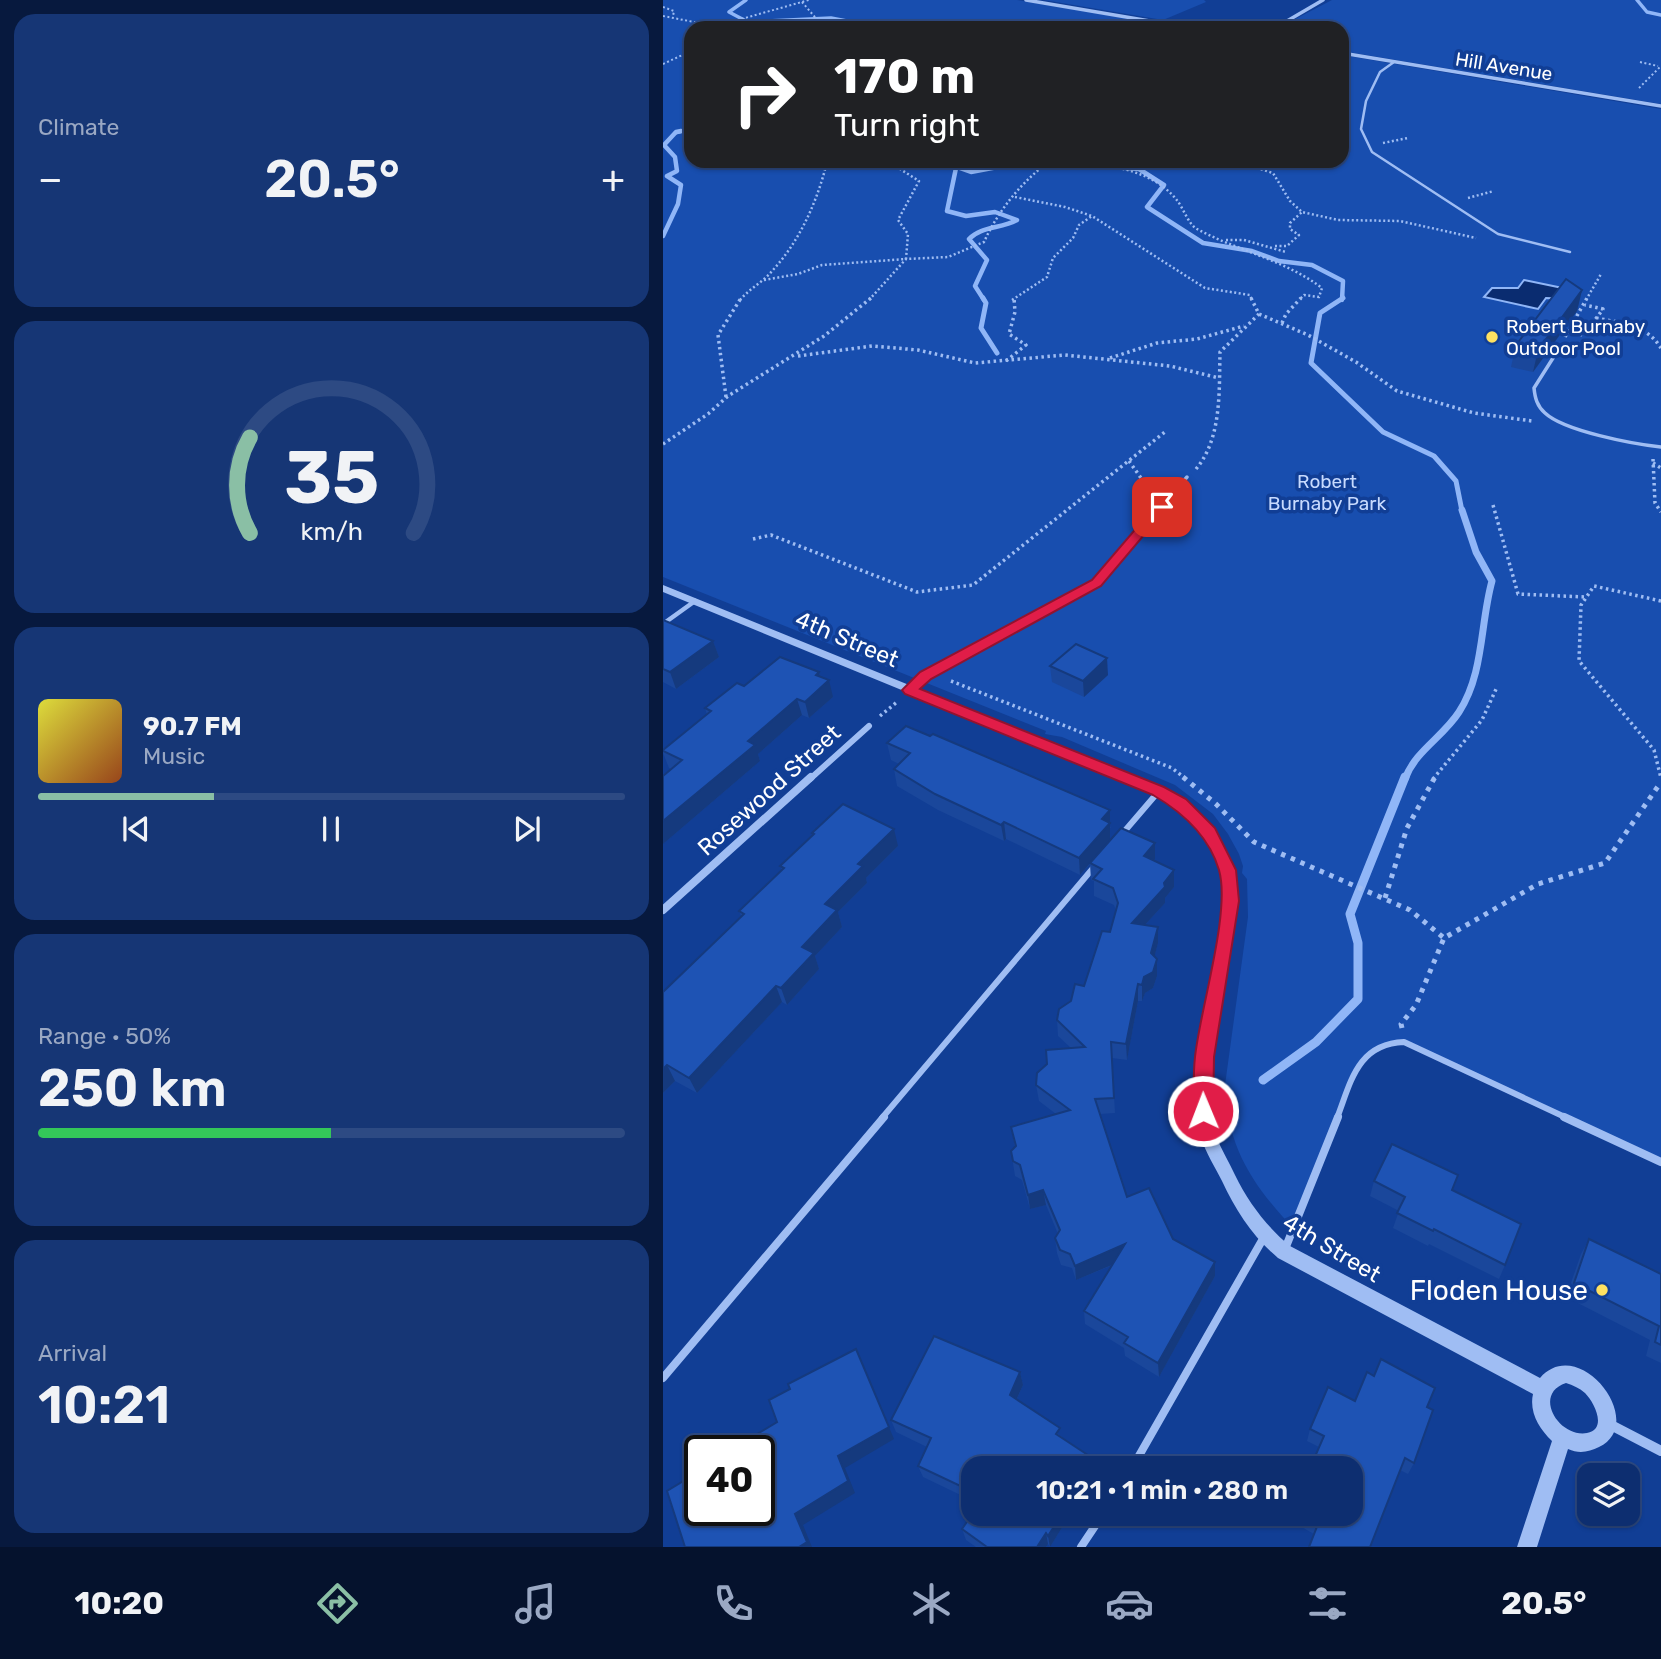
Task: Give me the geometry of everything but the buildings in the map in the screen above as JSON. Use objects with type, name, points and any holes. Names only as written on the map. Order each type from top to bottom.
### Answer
[{"type":"street","points":[[1026,0],[1150,21]]},
{"type":"street","points":[[1287,21],[1323,0]]},
{"type":"street","name":"Hill Avenue","points":[[1349,54],[1661,106]]},
{"type":"street","name":"4th Street","points":[[663,588],[1159,791],[1180,803],[1199,820],[1213,839],[1228,870],[1231,901],[1204,1057],[1203,1111],[1209,1138],[1219,1163],[1249,1216],[1265,1236],[1284,1251],[1542,1389]]},
{"type":"street","name":"Rosewood Street","points":[[663,910],[869,726]]},
{"type":"street","points":[[1558,1375],[1582,1378],[1601,1397],[1607,1414],[1606,1422],[1600,1436],[1594,1441],[1578,1443],[1562,1438],[1545,1421],[1541,1410],[1542,1389],[1558,1375]]},
{"type":"street","points":[[1606,1422],[1661,1451]]},
{"type":"street","points":[[1527,1547],[1562,1438]]},
{"type":"lane","points":[[1395,62],[1380,72],[1366,101],[1361,130],[1366,143],[1381,159],[1498,234],[1570,252]]},
{"type":"lane","points":[[1560,346],[1535,383],[1533,392],[1540,407],[1561,422],[1661,447]]},
{"type":"lane","points":[[910,690],[925,676],[1096,583],[1187,477]]},
{"type":"lane","points":[[663,624],[695,601]]},
{"type":"lane","points":[[1115,842],[1159,791]]},
{"type":"lane","points":[[663,1378],[1098,863]]},
{"type":"lane","points":[[1284,1251],[1358,1065],[1367,1053],[1379,1045],[1404,1042],[1661,1162]]},
{"type":"lane","points":[[1139,1456],[1265,1236]]},
{"type":"lane","points":[[1081,1547],[1095,1526]]},
{"type":"path","points":[[732,21],[809,0]]},
{"type":"path","points":[[801,2],[819,21]]},
{"type":"path","points":[[663,7],[674,11],[675,15],[672,17]]},
{"type":"path","points":[[663,16],[691,21]]},
{"type":"path","points":[[663,64],[684,54]]},
{"type":"path","points":[[1640,62],[1660,66]]},
{"type":"path","points":[[1625,100],[1660,66]]},
{"type":"path","points":[[726,397],[718,335],[738,301],[765,280],[793,244],[819,193],[825,168]]},
{"type":"path","points":[[663,444],[726,397],[797,356],[860,310],[890,281],[906,259],[907,234],[898,220],[919,181],[895,168]]},
{"type":"path","points":[[765,280],[798,274],[822,265],[948,257],[984,242],[994,220],[1040,168]]},
{"type":"path","points":[[1110,168],[1142,175],[1164,185],[1186,211],[1193,228],[1299,271],[1322,288],[1319,297],[1304,295],[1286,314],[1282,323]]},
{"type":"path","points":[[1257,168],[1273,173],[1289,201],[1302,212],[1338,220],[1400,221],[1473,239],[1498,234]]},
{"type":"path","points":[[1015,197],[1065,207],[1092,216],[1205,288],[1250,295],[1259,314],[1282,323],[1356,362],[1397,391],[1474,413],[1561,422]]},
{"type":"path","points":[[1279,264],[1287,246],[1299,235],[1290,229],[1290,223],[1302,212]]},
{"type":"path","points":[[1006,361],[1026,345],[1009,334],[1015,312],[1012,299],[1047,277],[1053,258],[1073,238],[1079,225],[1092,216]]},
{"type":"path","points":[[1222,240],[1287,246]]},
{"type":"path","points":[[1273,246],[1286,252]]},
{"type":"path","points":[[1560,346],[1601,274]]},
{"type":"path","points":[[1568,332],[1584,335],[1603,309],[1585,305]]},
{"type":"path","points":[[1187,477],[1207,460],[1214,426],[1220,352],[1259,314]]},
{"type":"path","points":[[1596,318],[1646,331],[1656,337],[1661,348]]},
{"type":"path","points":[[1106,359],[1157,343],[1197,340],[1245,326]]},
{"type":"path","points":[[797,356],[872,346],[918,350],[975,363],[1065,355],[1170,366],[1219,378]]},
{"type":"path","points":[[753,539],[771,535],[917,592],[973,585],[1166,431]]},
{"type":"path","points":[[1654,446],[1655,503],[1661,512]]},
{"type":"path","points":[[1129,461],[1162,507]]},
{"type":"path","points":[[1653,463],[1661,468]]},
{"type":"path","points":[[1493,505],[1518,594],[1586,597]]},
{"type":"path","points":[[1404,1042],[1401,1024],[1416,1005],[1444,939],[1474,919],[1538,884],[1605,863],[1661,780],[1654,750],[1579,661],[1581,605],[1594,586],[1661,601]]},
{"type":"path","points":[[1385,898],[1407,828],[1431,782],[1482,720],[1497,687]]},
{"type":"path","points":[[869,726],[910,690]]},
{"type":"path","points":[[1295,858],[1410,910],[1444,939]]},
{"type":"green space","name":"Robert Burnaby Park","points":[[663,0],[1017,0],[1142,21],[684,21],[684,168],[1349,168],[1349,56],[1661,109],[1661,1162],[1404,1042],[1392,1042],[1358,1065],[1293,1228],[1265,1196],[1244,1163],[1227,1107],[1225,1085],[1248,917],[1247,879],[1242,873],[1239,854],[1213,814],[1175,785],[663,577]]},
{"type":"green space","points":[[1044,0],[1204,0],[1206,2],[1163,20]]},
{"type":"green space","points":[[1332,0],[1661,0],[1661,104],[1349,52],[1349,21],[1292,21]]},
{"type":"shaded area","points":[[1524,280],[1577,291],[1571,299],[1546,298],[1538,309],[1484,297],[1492,288],[1518,288]]},
{"type":"waterway","points":[[746,0],[729,12],[746,21]]},
{"type":"waterway","points":[[1637,0],[1647,12],[1661,15]]},
{"type":"waterway","points":[[767,21],[831,18],[847,21]]},
{"type":"waterway","points":[[675,133],[681,131]]},
{"type":"waterway","points":[[675,133],[684,131]]},
{"type":"waterway","points":[[663,236],[678,204],[681,185],[667,176],[677,171],[675,157],[664,145],[675,133]]},
{"type":"waterway","points":[[956,168],[947,211],[966,216],[995,212],[1017,220],[979,232],[969,239],[987,260],[975,286],[984,300]]},
{"type":"waterway","points":[[960,168],[971,172],[992,168]]},
{"type":"waterway","points":[[1126,168],[1139,169],[1164,185],[1147,207],[1203,243],[1252,251],[1279,261],[1312,265],[1343,281],[1342,299]]},
{"type":"waterway","points":[[983,298],[986,303],[981,328],[997,353]]},
{"type":"waterway","points":[[1342,299],[1320,313],[1311,363],[1383,432],[1434,456],[1456,481],[1462,511]]},
{"type":"waterway","points":[[1405,779],[1415,760],[1459,712],[1473,682],[1477,665],[1492,581],[1476,552],[1462,510]]},
{"type":"waterway","points":[[1263,1080],[1316,1042],[1358,999],[1358,943],[1350,914],[1405,777]]},
{"type":"place","name":"Robert Burnaby Outdoor Pool","points":[[1492,337]]},
{"type":"place","name":"Floden House","points":[[1602,1290]]},
{"type":"route","points":[[1162,507],[1096,583],[925,676],[910,690],[1159,791],[1180,803],[1210,832],[1228,870],[1231,901],[1204,1057],[1203,1111]]}]
